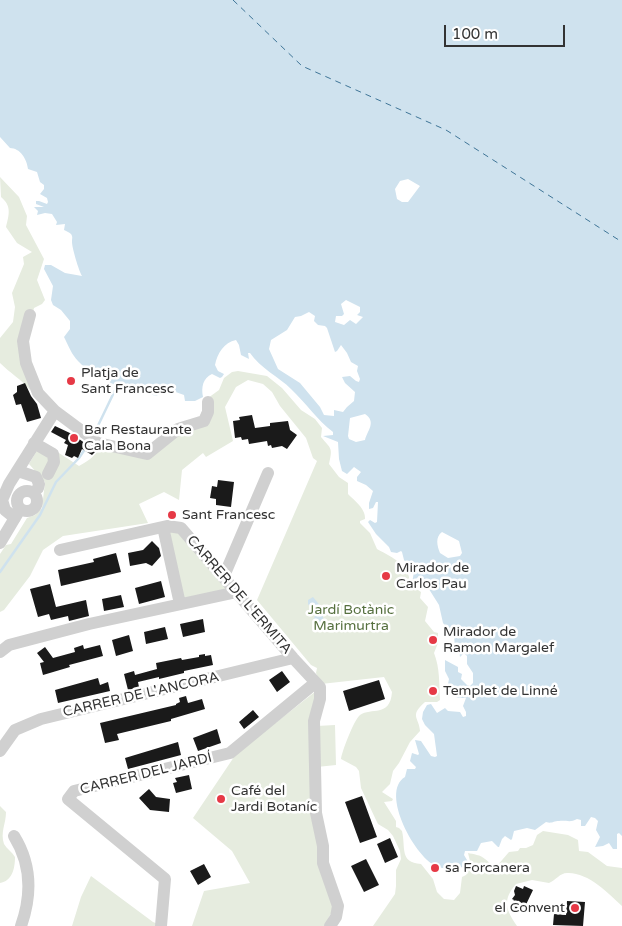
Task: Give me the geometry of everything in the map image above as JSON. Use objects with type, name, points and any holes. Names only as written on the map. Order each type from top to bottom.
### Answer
[{"type":"street","points":[[30,315],[24,341],[26,363],[38,393],[55,411],[98,443],[147,454],[178,429],[204,421],[208,412],[208,402]]},
{"type":"street","points":[[0,543],[18,513],[5,510],[2,500],[9,484],[55,411]]},
{"type":"street","points":[[34,443],[53,454],[54,462],[48,474]]},
{"type":"street","points":[[18,471],[36,477],[39,484],[38,488]]},
{"type":"street","points":[[224,576],[268,473]]},
{"type":"street","name":"CARRER DE L'ERMITA","points":[[60,550],[163,527],[173,526],[181,528],[318,685]]},
{"type":"street","points":[[163,527],[180,604]]},
{"type":"street","points":[[0,652],[9,645],[89,624],[237,592]]},
{"type":"street","name":"CARRER DE L'ANCORA","points":[[0,751],[15,730],[41,719],[293,658]]},
{"type":"street","points":[[318,685],[320,699],[314,721],[316,813],[323,846],[323,863],[338,906],[336,917],[330,926]]},
{"type":"street","name":"CARRER DEL JARDÍ","points":[[161,926],[165,879],[68,799],[74,791],[230,753],[318,685]]},
{"type":"street","points":[[14,836],[24,852],[29,880],[26,913],[21,926]]},
{"type":"green space","points":[[0,177],[19,197],[27,216],[26,225],[44,259],[37,280],[45,300],[34,308],[26,343],[30,390],[0,363],[0,338],[13,322],[15,307],[12,293],[24,264],[23,257],[32,252],[17,243],[6,227],[9,211],[7,204],[1,197]]},
{"type":"green space","name":"Jardí Botànic Marimurtra","points":[[238,371],[267,376],[282,388],[301,410],[315,419],[322,428],[321,437],[331,451],[329,464],[339,477],[348,483],[348,494],[364,512],[365,519],[360,521],[360,523],[370,533],[377,549],[395,559],[405,568],[408,573],[409,587],[421,592],[420,598],[428,607],[425,621],[434,632],[438,633],[438,643],[434,653],[438,670],[440,700],[437,702],[425,702],[417,710],[416,716],[420,731],[410,742],[393,771],[390,784],[382,792],[393,799],[392,801],[384,802],[396,821],[396,827],[402,831],[406,857],[414,863],[421,864],[433,879],[437,892],[444,899],[454,900],[460,893],[462,877],[466,875],[471,865],[468,853],[487,860],[492,866],[496,867],[509,852],[518,851],[520,848],[533,845],[537,835],[543,831],[568,835],[578,840],[579,851],[588,852],[607,866],[622,868],[622,906],[590,880],[567,873],[562,874],[549,883],[532,880],[516,884],[509,895],[507,905],[510,915],[517,926],[373,926],[395,894],[396,870],[401,859],[400,851],[393,836],[388,830],[378,824],[361,788],[359,771],[356,767],[341,759],[349,736],[360,715],[384,709],[391,700],[392,692],[384,677],[321,684],[316,673],[317,668],[311,665],[257,600],[317,461],[313,458],[306,438],[280,406],[272,392],[263,384],[248,380],[236,387],[225,407],[233,441],[206,457],[203,453],[182,470],[179,500],[164,492],[139,504],[148,523],[63,536],[43,550],[30,576],[4,610],[0,612],[0,554],[6,545],[11,544],[27,518],[35,515],[42,508],[45,482],[29,464],[42,442],[79,466],[93,457],[102,443],[148,450],[199,418],[208,398],[219,390],[224,378],[232,372]]},
{"type":"green space","points":[[167,526],[173,526],[237,592],[180,604]]},
{"type":"green space","points":[[316,691],[310,730],[334,908],[324,926],[192,926],[204,891],[250,883],[232,851],[193,818],[236,754]]},
{"type":"green space","points":[[335,725],[336,765],[317,767],[317,726]]},
{"type":"green space","points":[[0,806],[6,812],[4,844],[15,857],[12,874],[7,880],[0,883]]},
{"type":"green space","points":[[91,876],[153,922],[163,926],[72,926],[81,897]]},
{"type":"water","points":[[0,0],[622,0],[622,836],[619,833],[617,834],[617,849],[613,849],[609,843],[595,847],[600,837],[596,830],[598,821],[591,817],[585,826],[581,826],[581,820],[577,819],[546,822],[535,830],[527,828],[514,831],[512,839],[505,836],[499,847],[492,841],[481,843],[477,851],[465,851],[464,855],[469,865],[461,867],[450,869],[438,867],[429,862],[420,852],[411,839],[398,810],[396,796],[398,785],[405,777],[407,769],[415,769],[416,767],[410,761],[412,753],[419,754],[415,740],[421,741],[431,756],[437,756],[434,734],[422,719],[427,705],[431,704],[437,713],[445,708],[448,711],[460,712],[463,717],[466,716],[463,706],[466,698],[453,696],[447,690],[451,687],[448,684],[449,679],[445,671],[445,660],[458,667],[458,672],[462,674],[461,679],[467,685],[470,686],[473,683],[473,673],[467,664],[467,656],[464,653],[460,657],[459,651],[455,647],[454,636],[443,623],[439,605],[427,586],[423,585],[423,588],[421,586],[419,576],[412,583],[414,572],[404,560],[402,552],[391,552],[368,522],[370,520],[375,523],[377,522],[378,502],[376,502],[373,508],[369,509],[373,491],[357,481],[357,477],[361,472],[354,467],[347,474],[342,471],[338,442],[323,436],[333,435],[333,432],[291,389],[259,363],[250,353],[248,353],[249,359],[241,355],[236,340],[228,343],[217,357],[215,365],[218,371],[224,374],[222,377],[220,378],[212,374],[207,378],[202,390],[203,397],[195,401],[185,401],[184,395],[170,390],[161,391],[157,396],[135,391],[105,380],[86,369],[72,353],[64,337],[70,329],[70,321],[61,310],[53,305],[51,300],[53,286],[44,269],[45,265],[51,265],[65,273],[82,276],[74,254],[72,236],[64,230],[65,224],[56,225],[57,222],[52,214],[37,215],[38,211],[34,207],[44,207],[36,204],[36,201],[47,204],[48,202],[47,198],[40,194],[44,189],[44,185],[40,182],[37,172],[28,169],[22,155],[14,148],[10,148],[0,137]],"holes":[[[408,179],[420,186],[408,202],[402,202],[397,199],[395,189],[400,181]],[[346,300],[360,307],[360,312],[357,315],[363,317],[356,324],[350,320],[344,325],[335,322],[336,316],[344,314],[341,304]],[[309,312],[315,316],[314,321],[318,325],[327,328],[335,352],[341,345],[351,362],[358,366],[359,382],[350,376],[342,377],[345,383],[355,392],[354,401],[343,412],[334,410],[334,416],[324,415],[320,407],[300,383],[278,369],[269,349],[271,340],[287,330],[295,317]],[[365,414],[369,417],[371,423],[365,440],[356,442],[349,439],[350,418]],[[442,532],[459,541],[462,553],[460,556],[448,558],[440,553],[437,545]]]},
{"type":"water","points":[[313,597],[323,609],[323,618],[326,620],[324,627],[317,623],[312,623],[315,616],[308,604],[308,600]]},
{"type":"building","points":[[25,383],[37,404],[41,418],[27,422],[21,404],[16,405],[13,395],[17,392],[17,386]]},
{"type":"building","points":[[252,415],[255,428],[270,426],[270,423],[288,421],[290,430],[297,435],[287,449],[282,446],[272,448],[271,445],[268,446],[267,441],[249,444],[248,439],[235,438],[233,421],[240,420],[239,417]]},
{"type":"building","points":[[55,426],[72,434],[96,451],[92,455],[82,449],[78,458],[65,455],[68,445],[64,443],[66,440],[51,432]]},
{"type":"building","points":[[218,480],[234,482],[231,507],[216,505],[216,499],[210,498],[212,486],[217,487]]},
{"type":"building","points":[[152,541],[159,548],[161,556],[152,566],[146,563],[130,566],[128,553],[143,550]]},
{"type":"building","points":[[116,553],[121,572],[61,586],[58,570],[94,562],[93,559]]},
{"type":"building","points":[[161,581],[165,597],[139,604],[135,588]]},
{"type":"building","points":[[50,584],[56,607],[86,600],[89,616],[69,621],[68,616],[51,620],[49,614],[38,617],[30,589]]},
{"type":"building","points":[[121,595],[124,607],[104,611],[102,599]]},
{"type":"building","points":[[203,619],[205,632],[183,637],[180,624]]},
{"type":"building","points":[[165,627],[168,639],[146,644],[144,632]]},
{"type":"building","points":[[129,635],[133,651],[116,656],[112,640]]},
{"type":"building","points":[[83,645],[84,649],[100,645],[103,656],[69,665],[70,667],[43,675],[40,663],[44,662],[37,653],[45,647],[53,658],[75,652],[74,648]]},
{"type":"building","points":[[205,654],[205,656],[211,655],[213,665],[159,679],[159,677],[138,682],[139,687],[128,690],[124,674],[134,671],[135,675],[157,669],[156,663],[199,657],[199,655]]},
{"type":"building","points":[[282,671],[290,682],[277,692],[269,680]]},
{"type":"building","points":[[98,678],[100,685],[108,682],[110,691],[58,703],[55,690]]},
{"type":"building","points":[[379,680],[385,699],[349,711],[343,691]]},
{"type":"building","points":[[186,696],[188,703],[202,699],[205,709],[171,719],[171,721],[117,734],[119,740],[105,743],[100,723],[176,705],[180,702],[179,698]]},
{"type":"building","points":[[253,710],[259,717],[244,729],[239,722]]},
{"type":"building","points":[[217,729],[221,743],[198,751],[193,738]]},
{"type":"building","points":[[178,742],[181,755],[128,769],[125,758]]},
{"type":"building","points":[[189,775],[192,789],[176,793],[173,783],[177,782],[175,778]]},
{"type":"building","points":[[149,789],[156,797],[170,799],[169,812],[150,810],[139,798]]},
{"type":"building","points":[[362,796],[377,837],[360,843],[345,802]]},
{"type":"building","points":[[390,838],[398,857],[385,863],[377,844]]},
{"type":"building","points":[[366,859],[379,885],[364,892],[351,866]]},
{"type":"building","points":[[204,864],[211,877],[198,885],[190,871]]},
{"type":"building","points":[[516,886],[523,889],[524,886],[533,890],[522,913],[514,910],[515,907],[511,905],[514,900],[512,899],[515,895]]},
{"type":"building","name":"el Convent","points":[[567,901],[585,902],[583,926],[553,925],[554,914],[566,915]]},
{"type":"waterway","points":[[94,434],[117,386]]},
{"type":"waterway","points":[[0,572],[40,515],[56,482],[85,449]]},
{"type":"ferry route","points":[[233,0],[302,66],[446,130],[622,242]]},
{"type":"place","name":"Platja de Sant Francesc","points":[[71,381]]},
{"type":"place","name":"Bar Restaurante Cala Bona","points":[[74,438]]},
{"type":"place","name":"Sant Francesc","points":[[172,515]]},
{"type":"place","name":"Mirador de Carlos Pau","points":[[386,576]]},
{"type":"place","name":"Mirador de Ramon Margalef","points":[[433,640]]},
{"type":"place","name":"Templet de Linné","points":[[433,691]]},
{"type":"place","name":"Café del Jardi Botaníc","points":[[221,799]]},
{"type":"place","name":"sa Forcanera","points":[[435,868]]},
{"type":"place","name":"el Convent","points":[[575,908]]}]
